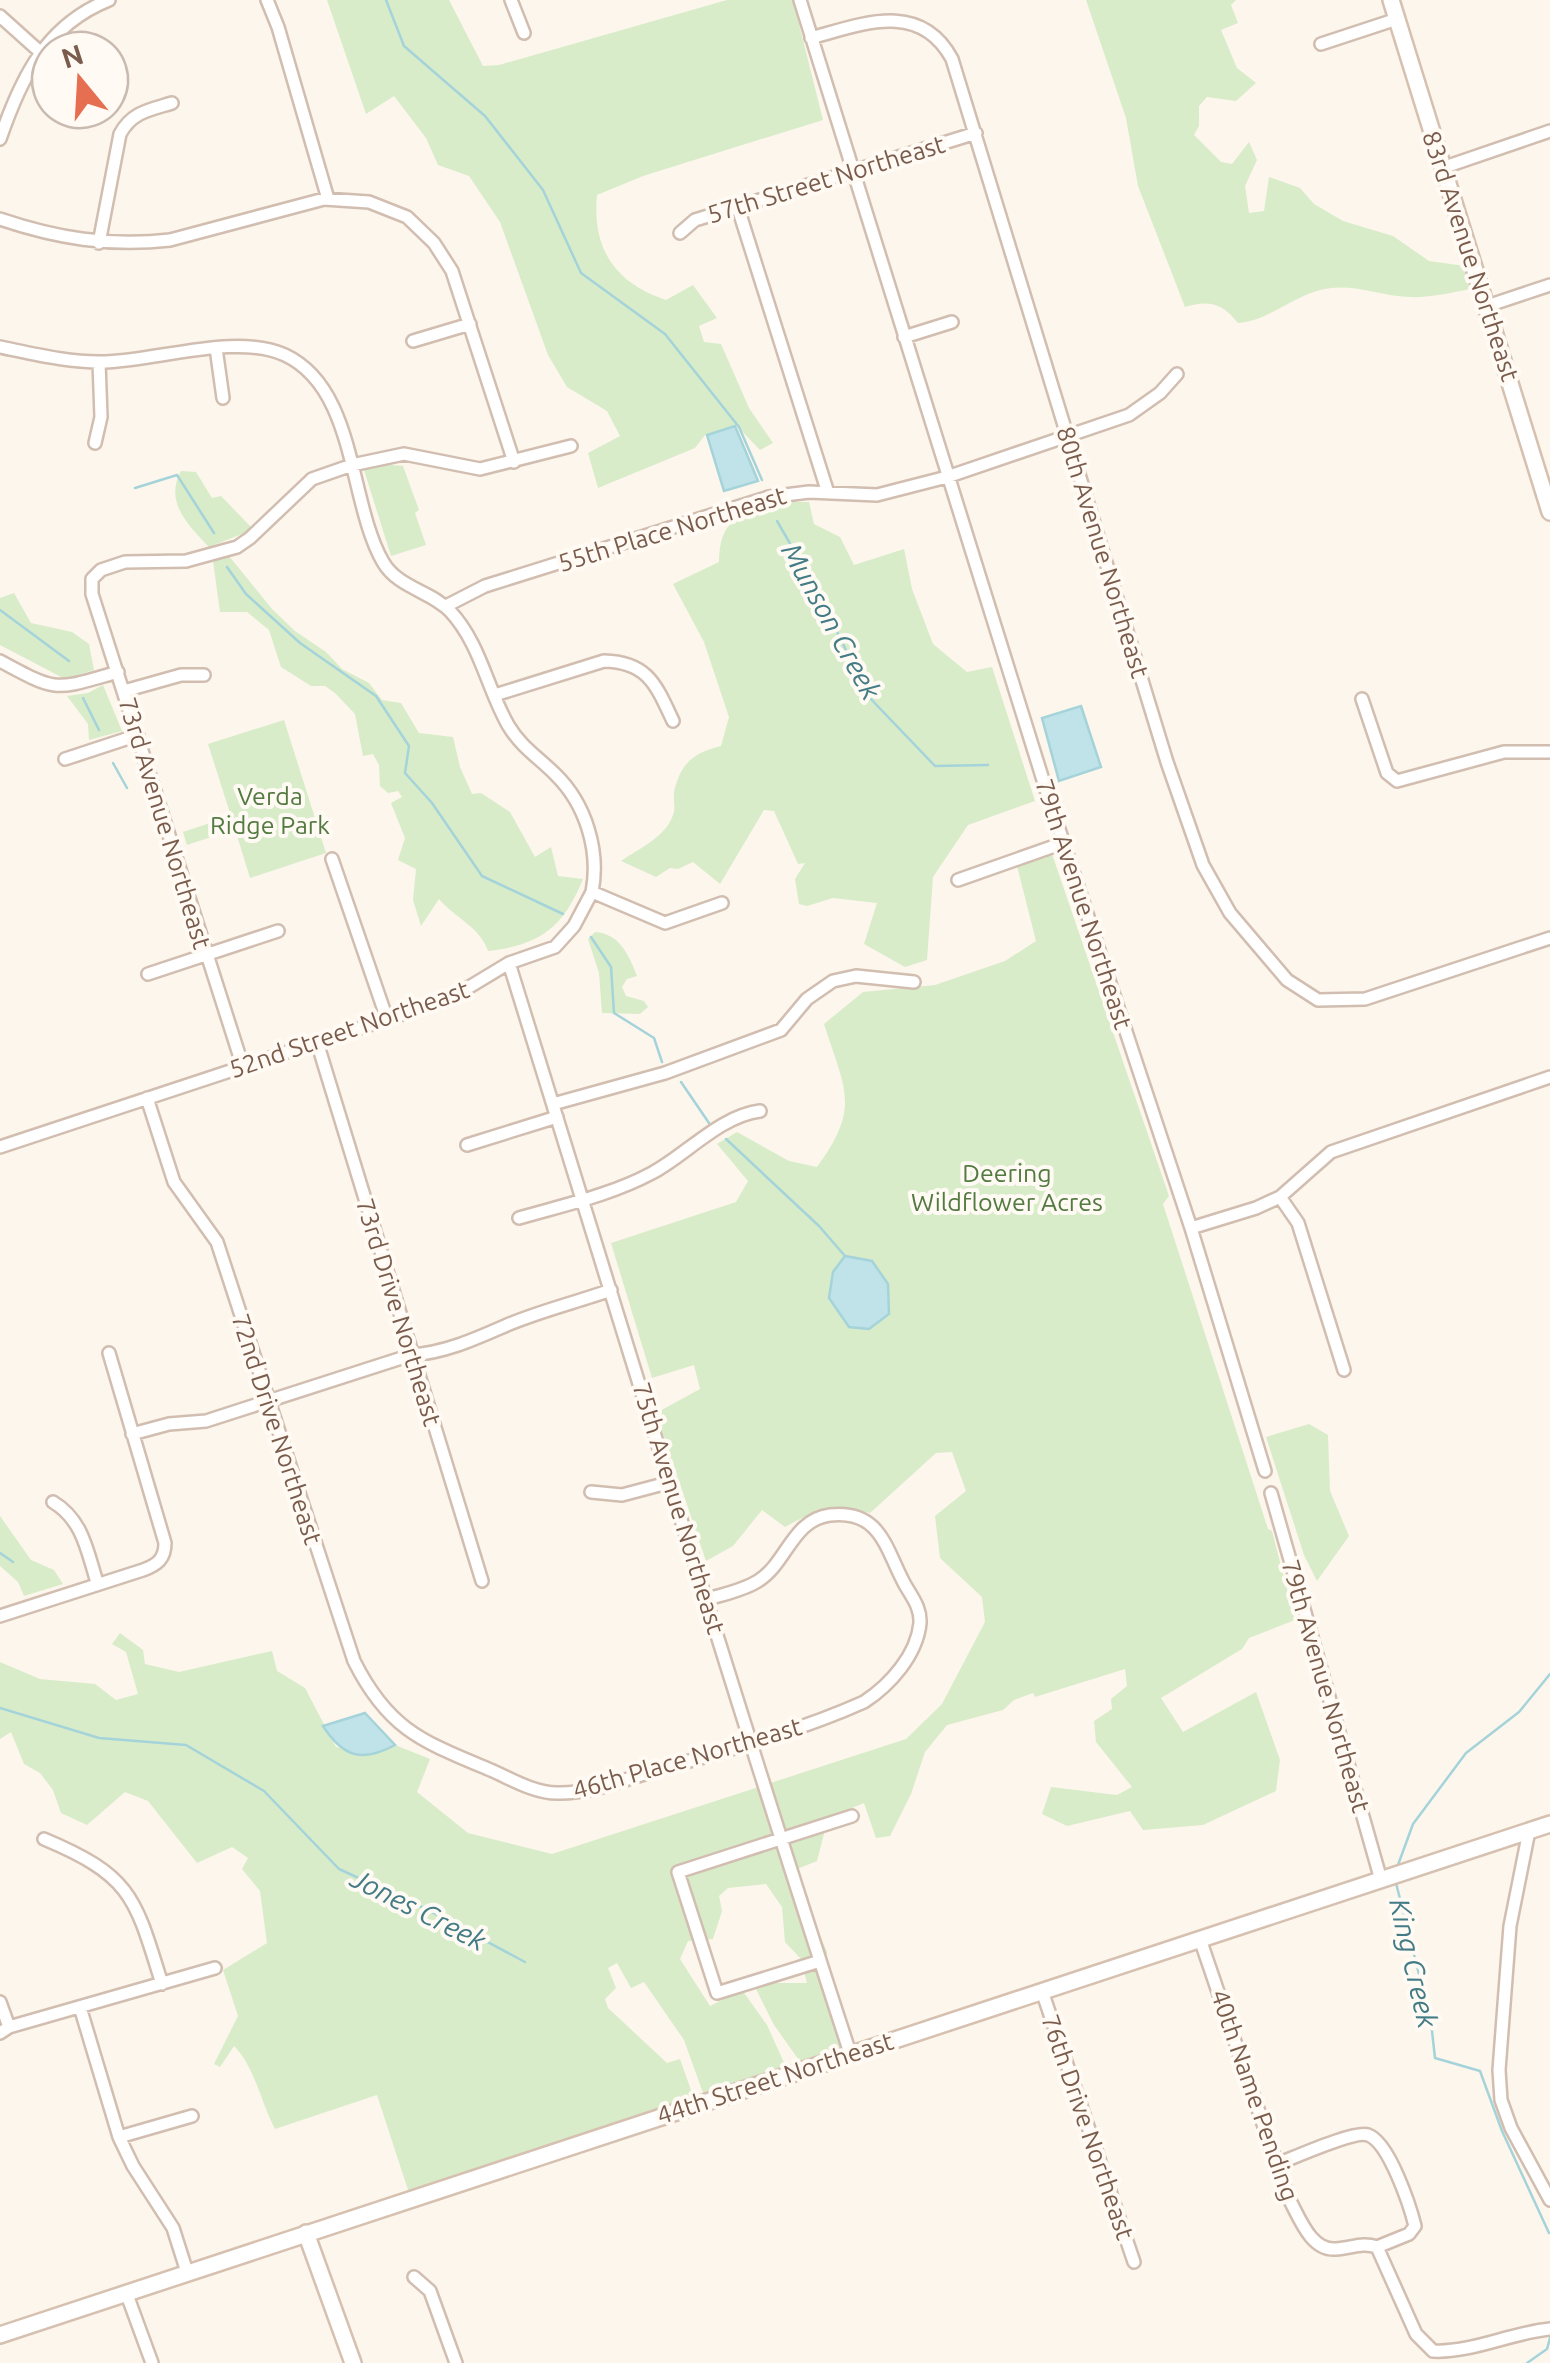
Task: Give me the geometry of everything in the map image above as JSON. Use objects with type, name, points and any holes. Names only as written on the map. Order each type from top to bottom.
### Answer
[{"type":"street","points":[[61,30],[85,10],[109,0]]},
{"type":"street","points":[[267,0],[328,199]]},
{"type":"street","points":[[512,0],[524,33]]},
{"type":"street","name":"79th Avenue Northeast","points":[[800,0],[947,477],[1265,1471]]},
{"type":"street","name":"83rd Avenue Northeast","points":[[1391,0],[1550,512]]},
{"type":"street","points":[[0,16],[30,44]]},
{"type":"street","name":"80th Avenue Northeast","points":[[812,38],[879,20],[907,22],[927,30],[952,59],[1168,762],[1202,865],[1230,913],[1288,980],[1318,1000],[1365,999],[1550,938]]},
{"type":"street","points":[[1321,44],[1396,20]]},
{"type":"street","points":[[0,139],[14,98],[30,69]]},
{"type":"street","points":[[99,242],[120,134],[128,120],[172,103]]},
{"type":"street","points":[[1442,168],[1550,131]]},
{"type":"street","name":"57th Street Northeast","points":[[680,233],[695,220],[976,133]]},
{"type":"street","points":[[0,219],[63,237],[99,242],[170,240],[328,199],[369,202],[407,218],[443,255],[458,284],[514,462]]},
{"type":"street","points":[[738,208],[828,493]]},
{"type":"street","points":[[1487,306],[1550,285]]},
{"type":"street","points":[[904,337],[952,322]]},
{"type":"street","points":[[413,340],[470,324]]},
{"type":"street","points":[[0,347],[99,362],[216,348],[264,347],[302,366],[326,394],[383,562],[408,585],[446,606],[473,643],[508,724],[526,752],[556,775],[576,801],[595,854],[592,892],[665,923],[722,902]]},
{"type":"street","points":[[216,348],[223,398]]},
{"type":"street","points":[[94,443],[101,417],[99,362]]},
{"type":"street","name":"55th Place Northeast","points":[[446,606],[485,586],[769,497],[793,492],[877,495],[947,477],[1118,420],[1141,408],[1177,374]]},
{"type":"street","points":[[352,465],[404,454],[468,468],[494,468],[572,446]]},
{"type":"street","name":"73rd Avenue Northeast","points":[[243,1066],[92,594],[92,579],[101,570],[125,562],[186,561],[236,546],[250,538],[312,479],[352,465]]},
{"type":"street","points":[[495,695],[604,661],[622,662],[650,678],[672,720]]},
{"type":"street","points":[[0,662],[41,684],[57,688],[118,672]]},
{"type":"street","points":[[124,691],[181,674],[204,675]]},
{"type":"street","points":[[1362,699],[1387,773],[1398,782],[1504,752],[1550,752]]},
{"type":"street","points":[[66,759],[138,735]]},
{"type":"street","points":[[958,880],[1064,843]]},
{"type":"street","points":[[332,859],[387,1019]]},
{"type":"street","name":"52nd Street Northeast","points":[[0,1147],[451,998],[509,963],[555,947],[574,926],[592,892]]},
{"type":"street","points":[[148,974],[278,931]]},
{"type":"street","name":"75th Avenue Northeast","points":[[509,963],[750,1744],[850,2052]]},
{"type":"street","points":[[467,1145],[781,1030],[806,999],[834,981],[856,976],[914,982]]},
{"type":"street","name":"73rd Drive Northeast","points":[[316,1042],[482,1581]]},
{"type":"street","points":[[1190,1228],[1280,1197],[1330,1152],[1550,1077]]},
{"type":"street","name":"72nd Drive Northeast","points":[[148,1098],[174,1182],[217,1242],[354,1661],[382,1708],[400,1726],[429,1744]]},
{"type":"street","points":[[520,1218],[583,1200],[656,1171],[739,1116],[760,1111]]},
{"type":"street","points":[[1280,1197],[1298,1223],[1344,1370]]},
{"type":"street","points":[[132,1434],[169,1424],[206,1421],[411,1355],[427,1354],[490,1334],[611,1290]]},
{"type":"street","points":[[0,1616],[143,1570],[163,1557],[165,1543],[109,1353]]},
{"type":"street","points":[[591,1492],[622,1495],[671,1482]]},
{"type":"street","name":"79th Avenue Northeast","points":[[1271,1493],[1381,1880]]},
{"type":"street","points":[[53,1502],[80,1527],[97,1582]]},
{"type":"street","name":"46th Place Northeast","points":[[429,1744],[534,1789],[553,1794],[591,1789],[750,1744],[846,1710],[881,1691],[895,1675],[917,1635],[920,1619],[918,1606],[886,1540],[864,1522],[838,1515],[804,1526],[770,1572],[758,1581],[708,1599]]},
{"type":"street","points":[[820,1961],[717,1994],[678,1872],[852,1816]]},
{"type":"street","name":"44th Street Northeast","points":[[0,2335],[1550,1824]]},
{"type":"street","points":[[1528,1830],[1510,1926],[1498,2070],[1501,2100],[1512,2128],[1550,2200]]},
{"type":"street","points":[[44,1839],[86,1857],[118,1881],[141,1916],[162,1984]]},
{"type":"street","name":"40th Name Pending","points":[[1200,1939],[1288,2197],[1308,2235],[1324,2248],[1365,2243],[1377,2246]]},
{"type":"street","points":[[0,2002],[4,2030],[215,1968]]},
{"type":"street","name":"76th Drive Northeast","points":[[1042,1991],[1134,2262]]},
{"type":"street","points":[[80,2006],[118,2137],[173,2228],[187,2272]]},
{"type":"street","points":[[118,2137],[192,2116]]},
{"type":"street","points":[[1277,2164],[1360,2134],[1376,2140],[1400,2180],[1415,2226],[1409,2234],[1377,2246],[1416,2334],[1433,2352],[1449,2352],[1504,2336],[1548,2329]]},
{"type":"street","points":[[306,2233],[353,2363]]},
{"type":"street","points":[[414,2277],[430,2291],[456,2363]]},
{"type":"street","points":[[126,2292],[152,2363]]},
{"type":"green space","points":[[327,0],[449,0],[483,66],[499,65],[727,0],[793,0],[823,120],[643,176],[597,195],[596,214],[598,232],[610,261],[633,284],[666,300],[693,285],[717,318],[699,326],[704,342],[721,344],[749,408],[773,443],[760,450],[736,425],[705,435],[695,448],[598,488],[588,453],[620,436],[607,411],[567,387],[548,355],[500,222],[469,176],[438,165],[426,138],[394,96],[366,114]]},
{"type":"green space","points":[[1086,0],[1236,0],[1231,5],[1238,23],[1221,30],[1237,68],[1256,83],[1236,101],[1207,97],[1199,106],[1199,126],[1194,135],[1221,162],[1232,164],[1249,142],[1257,160],[1245,186],[1249,213],[1264,211],[1269,177],[1300,188],[1314,204],[1343,221],[1393,236],[1429,261],[1465,266],[1470,289],[1416,297],[1331,288],[1238,323],[1214,305],[1185,307],[1138,186],[1126,118]]},
{"type":"green space","points":[[384,464],[403,466],[419,510],[415,513],[426,545],[391,556],[364,470]]},
{"type":"green space","points":[[181,471],[196,472],[212,498],[221,496],[251,527],[247,532],[209,547],[186,521],[177,503],[176,482]]},
{"type":"green space","points":[[784,502],[809,502],[814,524],[840,537],[854,565],[904,549],[912,589],[933,644],[967,672],[992,667],[1035,801],[968,825],[933,877],[927,960],[905,967],[864,944],[877,903],[833,898],[807,906],[799,904],[795,879],[805,863],[798,864],[774,811],[764,810],[720,884],[693,862],[670,868],[656,877],[621,861],[664,830],[674,812],[674,792],[685,766],[703,752],[721,746],[729,717],[704,642],[673,584],[719,562],[724,534],[736,519]]},
{"type":"green space","points":[[229,556],[295,631],[326,652],[342,669],[369,683],[382,700],[401,703],[419,733],[453,737],[472,794],[481,793],[510,812],[535,857],[551,847],[558,876],[583,879],[567,910],[548,931],[522,944],[488,951],[473,929],[439,899],[421,926],[413,900],[416,869],[398,860],[405,838],[391,803],[402,797],[398,791],[388,793],[380,786],[379,765],[373,754],[363,756],[355,714],[335,693],[325,686],[311,686],[281,667],[269,630],[247,612],[220,612],[213,561]]},
{"type":"green space","points":[[14,593],[31,623],[72,632],[89,644],[94,670],[65,679],[0,645],[0,598]]},
{"type":"green space","points":[[103,685],[122,731],[89,740],[88,724],[67,696],[88,693]]},
{"type":"green space","name":"Verda Ridge Park","points":[[284,720],[326,853],[250,878],[235,829],[187,845],[183,832],[231,816],[208,744]]},
{"type":"green space","name":"Deering Wildflower Acres","points":[[1052,854],[1169,1196],[1163,1204],[1268,1529],[1272,1531],[1295,1620],[1249,1638],[1242,1649],[1161,1698],[1183,1732],[1256,1692],[1280,1760],[1276,1791],[1203,1825],[1143,1830],[1130,1811],[1067,1826],[1042,1814],[1051,1787],[1117,1795],[1132,1787],[1096,1742],[1094,1721],[1112,1709],[1111,1699],[1127,1686],[1125,1669],[1035,1697],[1033,1693],[1014,1700],[1003,1710],[947,1725],[925,1752],[911,1794],[890,1836],[876,1838],[864,1803],[828,1818],[817,1861],[792,1871],[827,1952],[828,1982],[850,2047],[801,2063],[774,2025],[753,1983],[807,1983],[801,1959],[785,1942],[782,1907],[766,1884],[728,1888],[719,1896],[722,1911],[713,1939],[688,1941],[680,1959],[710,2006],[742,1990],[767,2025],[786,2067],[703,2093],[684,2040],[644,1982],[631,1988],[617,1963],[608,1968],[616,1988],[605,1999],[608,2008],[667,2063],[680,2059],[693,2096],[685,2102],[409,2193],[377,2095],[275,2129],[253,2075],[234,2046],[220,2067],[214,2064],[238,2016],[223,1970],[267,1943],[260,1891],[242,1869],[248,1858],[232,1847],[197,1863],[148,1801],[125,1792],[87,1825],[61,1813],[53,1790],[40,1773],[24,1764],[11,1732],[0,1739],[0,1662],[40,1679],[95,1684],[116,1700],[138,1694],[126,1652],[112,1644],[120,1633],[143,1650],[145,1664],[179,1672],[272,1651],[277,1671],[305,1688],[336,1747],[377,1754],[395,1745],[430,1759],[417,1792],[468,1833],[552,1854],[906,1739],[942,1704],[985,1622],[982,1597],[940,1558],[935,1516],[966,1491],[952,1452],[936,1453],[870,1513],[826,1510],[785,1527],[762,1510],[733,1546],[706,1561],[656,1413],[700,1389],[694,1365],[652,1378],[611,1243],[736,1202],[748,1181],[717,1144],[737,1132],[789,1161],[817,1167],[840,1129],[845,1098],[824,1024],[863,992],[935,985],[1005,961],[1036,941],[1017,866]]},
{"type":"green space","points":[[595,932],[611,937],[627,953],[637,976],[627,979],[622,987],[626,996],[644,1001],[648,1007],[640,1014],[602,1013],[599,973],[588,939]]},
{"type":"green space","points":[[1309,1424],[1328,1435],[1330,1491],[1349,1536],[1317,1581],[1304,1555],[1266,1437]]},
{"type":"green space","points":[[0,1516],[31,1560],[54,1570],[63,1584],[24,1596],[18,1582],[0,1566]]},
{"type":"water","points":[[735,426],[758,481],[724,491],[707,435]]},
{"type":"water","points":[[1081,706],[1101,767],[1059,781],[1042,718]]},
{"type":"water","points":[[845,1256],[872,1261],[888,1284],[889,1314],[869,1329],[849,1327],[829,1298],[833,1272]]},
{"type":"water","points":[[365,1713],[395,1745],[373,1754],[354,1754],[338,1745],[323,1726]]},
{"type":"waterway","name":"Munson Creek","points":[[386,0],[404,46],[485,116],[543,190],[581,273],[665,334],[739,427],[762,480]]},
{"type":"waterway","points":[[135,488],[177,475],[214,533]]},
{"type":"waterway","name":"Munson Creek","points":[[777,521],[817,590],[868,696],[935,766],[988,765]]},
{"type":"waterway","points":[[227,567],[246,594],[300,643],[376,696],[409,746],[405,773],[432,803],[482,876],[563,914]]},
{"type":"waterway","points":[[0,610],[69,661]]},
{"type":"waterway","points":[[83,698],[99,730]]},
{"type":"waterway","points":[[113,763],[127,788]]},
{"type":"waterway","points":[[591,937],[611,967],[614,1013],[654,1038],[662,1062]]},
{"type":"waterway","points":[[681,1082],[709,1123]]},
{"type":"waterway","points":[[726,1139],[819,1226],[845,1256]]},
{"type":"waterway","points":[[0,1553],[13,1562]]},
{"type":"waterway","name":"King Creek","points":[[1398,1865],[1413,1824],[1466,1753],[1519,1712],[1550,1674]]},
{"type":"waterway","name":"Jones Creek","points":[[0,1708],[99,1738],[186,1745],[264,1791],[339,1869],[428,1910],[525,1962]]},
{"type":"waterway","name":"King Creek","points":[[1396,1883],[1431,2022],[1435,2058],[1480,2071],[1502,2131],[1549,2233]]},
{"type":"waterway","name":"King Creek","points":[[1527,2363],[1547,2349],[1550,2338]]}]
